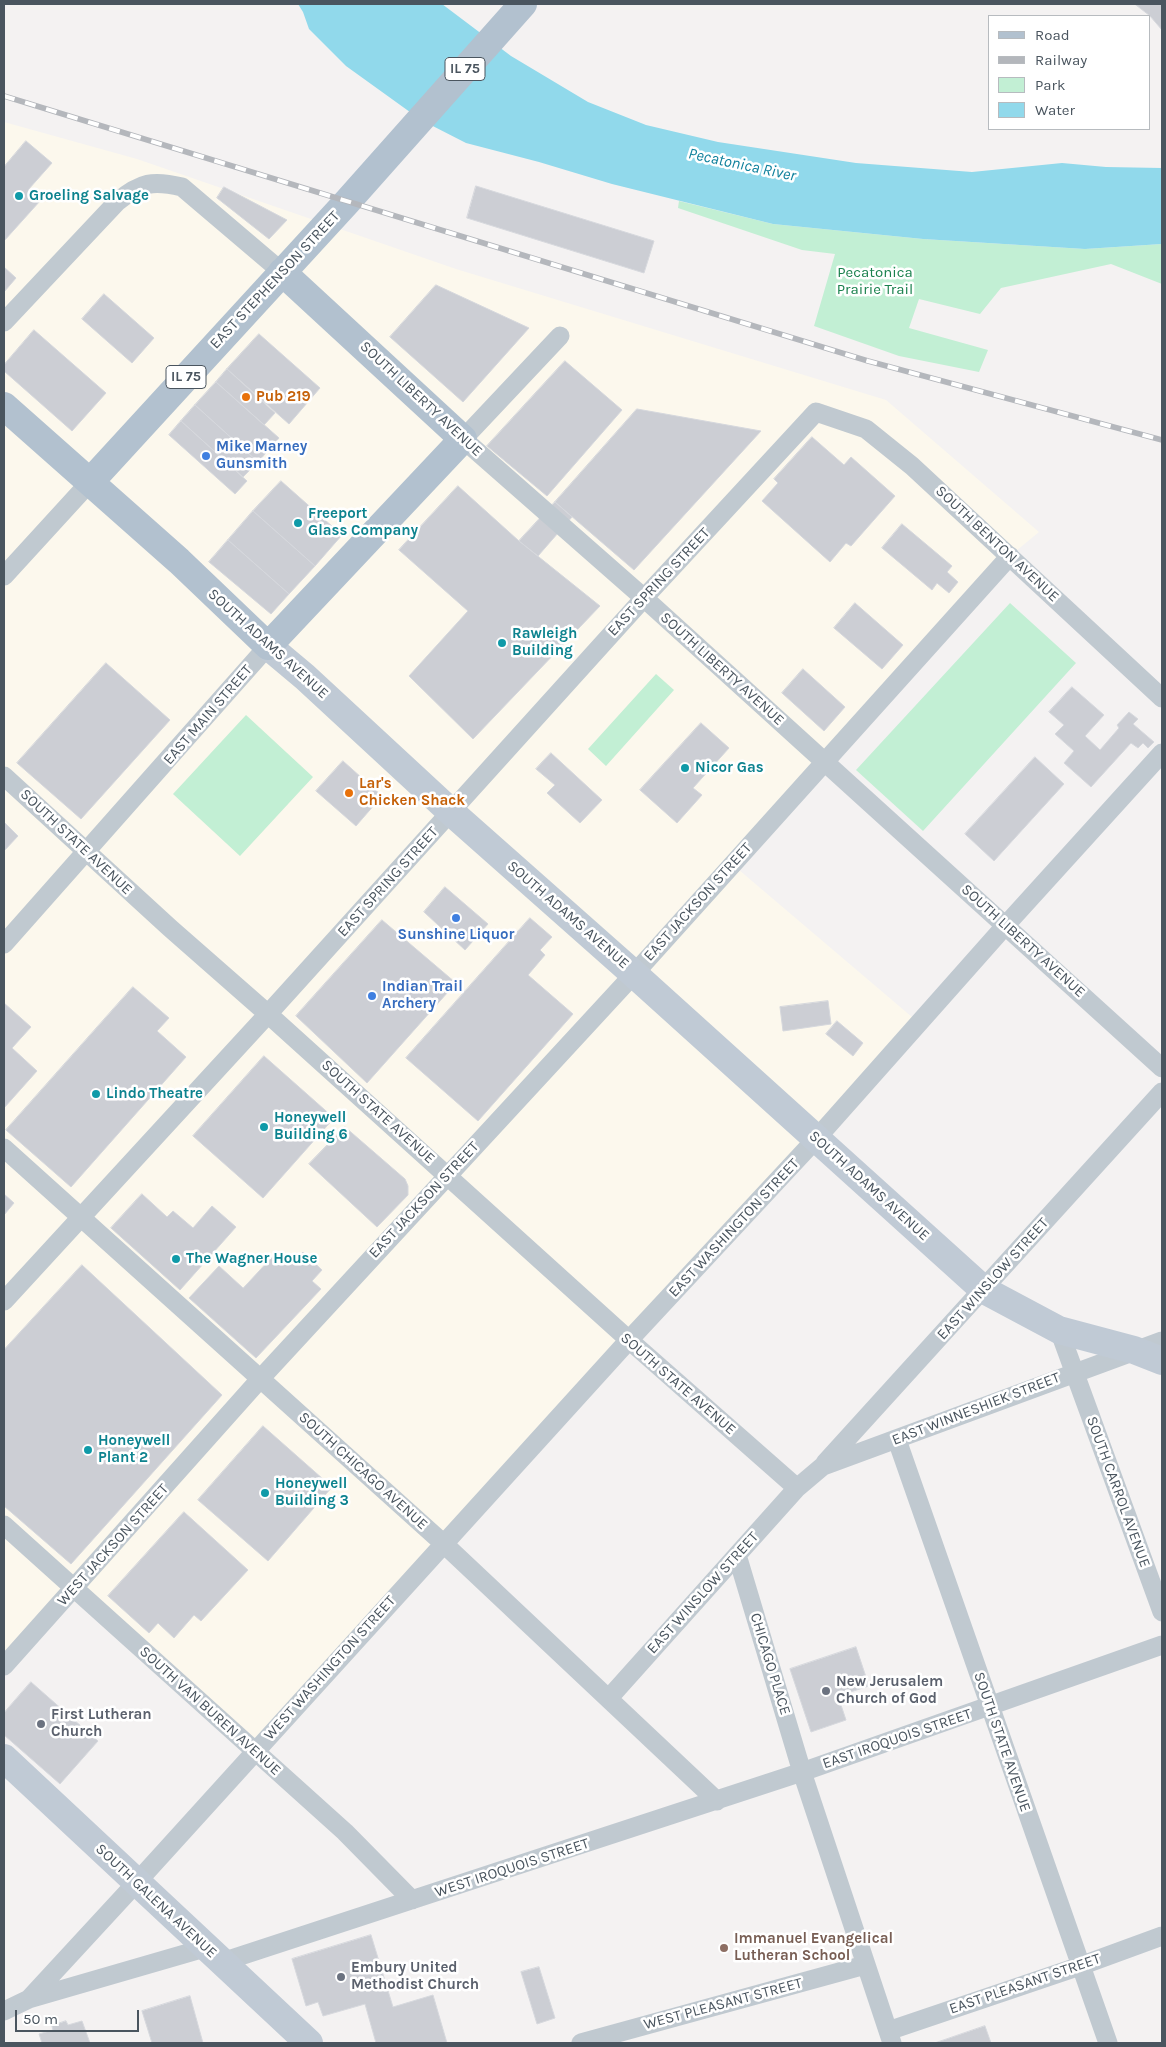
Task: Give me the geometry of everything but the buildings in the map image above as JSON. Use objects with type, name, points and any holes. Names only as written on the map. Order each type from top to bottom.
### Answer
[{"type":"main road","name":"EAST STEPHENSON STREET","points":[[90,482],[348,202],[520,6]]},
{"type":"main road","name":"SOUTH LIBERTY AVENUE","points":[[282,272],[463,440]]},
{"type":"main road","name":"SOUTH ADAMS AVENUE","points":[[4,406],[178,561],[268,646]]},
{"type":"main road","name":"EAST MAIN STREET","points":[[268,646],[463,440]]},
{"type":"street","points":[[4,322],[117,202],[132,190],[147,184],[162,182],[182,186],[282,272]]},
{"type":"street","name":"EAST MAIN STREET","points":[[463,440],[560,336]]},
{"type":"street","name":"SOUTH BENTON AVENUE","points":[[816,412],[866,429],[912,466],[1162,698]]},
{"type":"street","name":"EAST SPRING STREET","points":[[4,1301],[268,1014],[644,598],[816,412]]},
{"type":"street","name":"SOUTH LIBERTY AVENUE","points":[[463,440],[644,598],[1162,1068]]},
{"type":"street","name":"EAST STEPHENSON STREET","points":[[4,576],[90,482]]},
{"type":"street","name":"EAST JACKSON STREET","points":[[261,1378],[634,974],[1010,556]]},
{"type":"street","name":"EAST MAIN STREET","points":[[4,944],[268,646]]},
{"type":"street","name":"SOUTH ADAMS AVENUE","points":[[268,646],[984,1290],[1059,1330],[1134,1350],[1162,1361]]},
{"type":"street","name":"EAST WASHINGTON STREET","points":[[444,1544],[629,1340],[816,1139],[1162,753]]},
{"type":"street","name":"SOUTH STATE AVENUE","points":[[4,776],[170,928],[448,1175],[629,1340],[797,1488]]},
{"type":"street","name":"EAST WINSLOW STREET","points":[[823,1466],[1162,1092]]},
{"type":"street","name":"SOUTH CHICAGO AVENUE","points":[[4,1148],[79,1218],[261,1378],[444,1544],[717,1801]]},
{"type":"street","points":[[1059,1330],[1074,1372]]},
{"type":"street","name":"EAST WINNESHIEK STREET","points":[[797,1488],[823,1466],[1162,1341]]},
{"type":"street","name":"SOUTH CARROL AVENUE","points":[[1074,1372],[1162,1612]]},
{"type":"street","name":"WEST JACKSON STREET","points":[[4,1666],[75,1589],[261,1378]]},
{"type":"street","name":"SOUTH STATE AVENUE","points":[[896,1440],[1108,2043]]},
{"type":"street","name":"EAST WINSLOW STREET","points":[[609,1698],[797,1488]]},
{"type":"street","name":"SOUTH VAN BUREN AVENUE","points":[[4,1525],[345,1832],[412,1900]]},
{"type":"street","name":"WEST WASHINGTON STREET","points":[[29,1999],[444,1544]]},
{"type":"street","name":"CHICAGO PLACE","points":[[737,1555],[802,1772]]},
{"type":"street","name":"EAST IROQUOIS STREET","points":[[802,1772],[1162,1645]]},
{"type":"street","name":"SOUTH GALENA AVENUE","points":[[4,1758],[309,2043]]},
{"type":"street","points":[[802,1772],[890,2037]]},
{"type":"street","name":"WEST IROQUOIS STREET","points":[[29,1999],[213,1955],[412,1900],[802,1772]]},
{"type":"street","name":"EAST PLEASANT STREET","points":[[890,2037],[1162,1936]]},
{"type":"street","name":"WEST PLEASANT STREET","points":[[580,2043],[865,1965]]},
{"type":"street","points":[[4,2011],[29,1999]]},
{"type":"shaded area","points":[[4,122],[137,159],[456,269],[886,400],[1039,532],[1010,556],[732,864],[919,1023],[255,1751],[75,1589],[4,1666]]},
{"type":"green space","name":"Pecatonica Prairie Trail","points":[[679,201],[773,224],[923,239],[1085,249],[1162,244],[1162,284],[1111,264],[1001,288],[980,314],[919,299],[909,328],[988,350],[979,372],[899,356],[814,326],[835,254],[802,250],[678,208]]},
{"type":"green space","points":[[1010,603],[1076,663],[923,831],[856,770]]},
{"type":"green space","points":[[656,674],[674,690],[606,766],[588,749]]},
{"type":"green space","points":[[246,715],[313,777],[240,856],[173,794]]},
{"type":"water","name":"Pecatonica River","points":[[298,4],[442,4],[511,56],[588,102],[646,125],[718,142],[856,163],[972,172],[1062,163],[1106,167],[1162,168],[1162,244],[1085,249],[923,239],[773,224],[612,184],[466,143],[421,120],[346,66],[309,29]]},
{"type":"railway","points":[[4,96],[868,361],[1162,440]]},
{"type":"place","name":"Groeling Salvage","points":[[19,196]]},
{"type":"place","name":"Pub 219","points":[[246,397]]},
{"type":"place","name":"Mike Marney Gunsmith","points":[[206,456]]},
{"type":"place","name":"Freeport Glass Company","points":[[298,523]]},
{"type":"place","name":"Rawleigh Building","points":[[502,643]]},
{"type":"place","name":"Nicor Gas","points":[[685,768]]},
{"type":"place","name":"Lar's Chicken Shack","points":[[349,793]]},
{"type":"place","name":"Sunshine Liquor","points":[[456,918]]},
{"type":"place","name":"Indian Trail Archery","points":[[372,996]]},
{"type":"place","name":"Lindo Theatre","points":[[96,1094]]},
{"type":"place","name":"Honeywell Building 6","points":[[264,1127]]},
{"type":"place","name":"The Wagner House","points":[[176,1259]]},
{"type":"place","name":"Honeywell Plant 2","points":[[88,1450]]},
{"type":"place","name":"Honeywell Building 3","points":[[265,1493]]},
{"type":"place","name":"New Jerusalem Church of God","points":[[826,1691]]},
{"type":"place","name":"First Lutheran Church","points":[[41,1724]]},
{"type":"place","name":"Immanuel Evangelical Lutheran School","points":[[724,1948]]},
{"type":"place","name":"Embury United Methodist Church","points":[[341,1977]]}]
